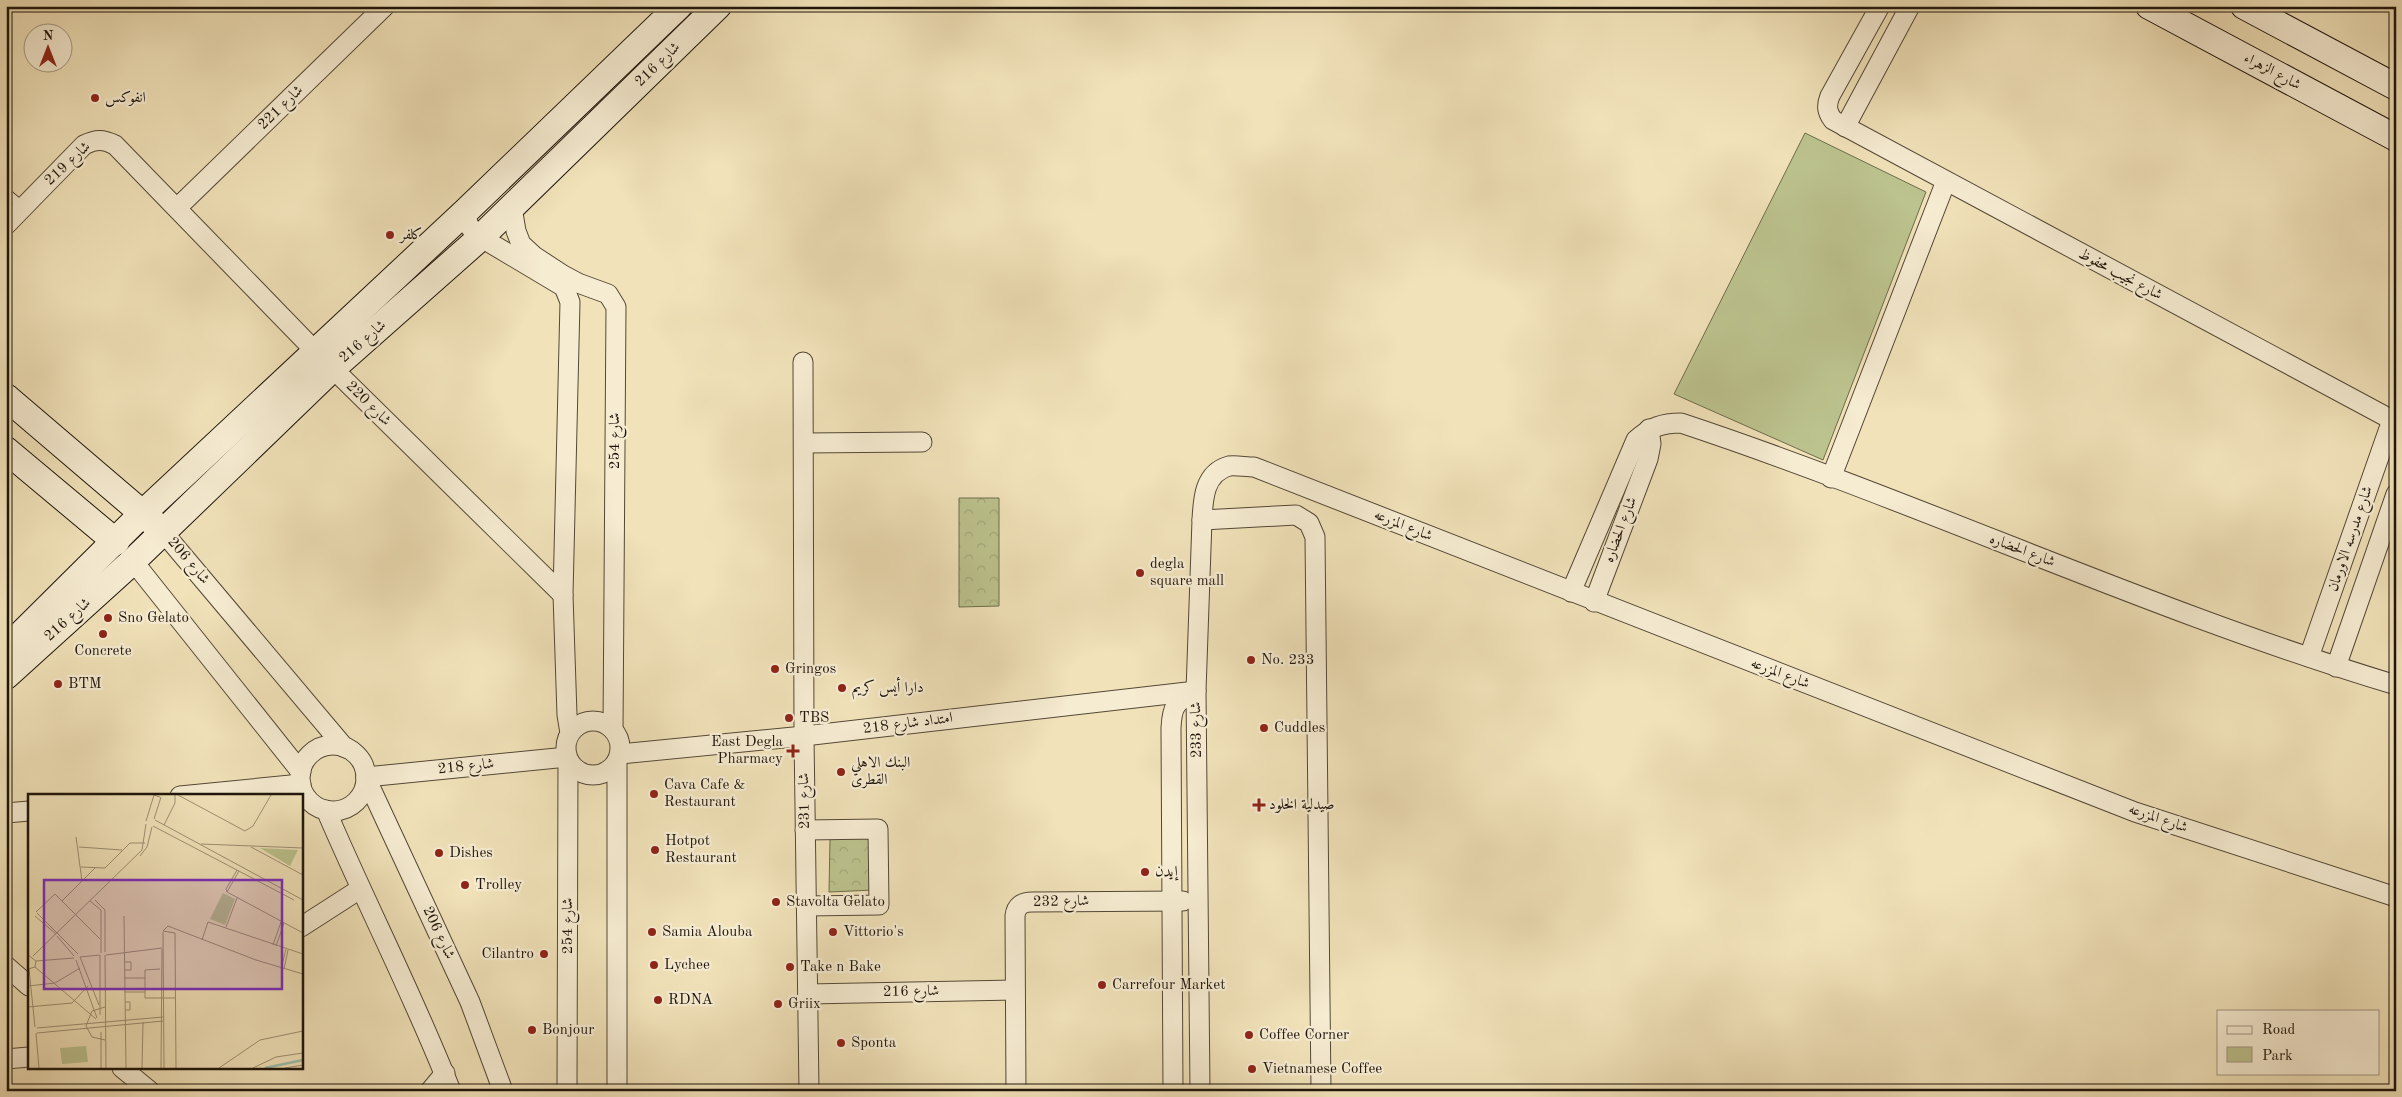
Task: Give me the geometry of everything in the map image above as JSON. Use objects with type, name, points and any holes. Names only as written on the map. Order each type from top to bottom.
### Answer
[{"type":"main road","name":"شارع 216","points":[[6,676],[164,532],[466,211],[679,6]]},
{"type":"main road","name":"شارع 216","points":[[6,649],[116,542],[143,513],[324,360],[480,238],[718,6]]},
{"type":"main road","name":"شارع الزهراء","points":[[2149,6],[2396,138]]},
{"type":"main road","points":[[2244,6],[2396,88]]},
{"type":"main road","name":"شارع 206","points":[[6,397],[164,532]]},
{"type":"main road","points":[[6,450],[116,542]]},
{"type":"street","name":"شارع نجيب محفوظ","points":[[1880,6],[1827,104],[1828,113],[1833,120],[2394,421]]},
{"type":"street","points":[[1845,127],[1910,6]]},
{"type":"street","name":"شارع 221","points":[[177,208],[385,7]]},
{"type":"street","name":"شارع 219","points":[[6,225],[84,145],[94,140],[105,140],[115,146],[177,208]]},
{"type":"street","points":[[1831,478],[1946,181]]},
{"type":"street","name":"شارع 254","points":[[512,207],[516,231],[521,244],[534,256],[562,275],[608,294],[616,307],[613,730]]},
{"type":"street","name":"شارع 220","points":[[177,208],[324,360],[562,595]]},
{"type":"street","points":[[466,211],[471,229],[480,238],[564,288],[569,296],[562,595],[567,715],[570,733],[566,749],[568,758],[578,771],[592,775],[607,771],[618,757]]},
{"type":"street","name":"شارع 231","points":[[803,362],[804,736],[809,1091]]},
{"type":"street","name":"شارع مدرسه الاورمان","points":[[2309,657],[2394,421]]},
{"type":"street","name":"شارع الحضاره","points":[[1571,592],[1630,450],[1636,440],[1648,429],[1664,423],[1681,423],[2160,603],[2336,667],[2396,685]]},
{"type":"street","name":"شارع الحضاره","points":[[1594,602],[1648,459],[1651,444],[1648,429]]},
{"type":"street","points":[[804,443],[922,442]]},
{"type":"street","name":"شارع المزرعه","points":[[1196,691],[1204,492],[1212,477],[1229,466],[1254,467],[1594,602],[2135,812],[2394,891]]},
{"type":"street","name":"شارع مدرسه الاورمان","points":[[2336,667],[2396,494]]},
{"type":"street","points":[[1202,520],[1296,515],[1309,523],[1315,537],[1321,1091]]},
{"type":"street","name":"شارع 206","points":[[164,532],[345,748]]},
{"type":"street","points":[[134,561],[301,778],[309,801],[326,810],[338,811],[349,807],[358,800],[364,790],[366,778],[360,760],[345,748],[326,746],[310,755],[301,778]]},
{"type":"street","name":"امتداد شارع 218","points":[[618,757],[1196,691]]},
{"type":"street","name":"شارع 233","points":[[1173,1091],[1172,714],[1177,702],[1196,691],[1200,1091]]},
{"type":"street","points":[[570,733],[576,727],[591,721],[607,725],[618,737],[617,1091]]},
{"type":"street","name":"شارع 254","points":[[567,1091],[568,758]]},
{"type":"street","name":"شارع 218","points":[[366,778],[568,758]]},
{"type":"street","points":[[193,794],[301,778]]},
{"type":"street","name":"شارع 206","points":[[366,778],[470,1002],[503,1091]]},
{"type":"street","points":[[326,810],[451,1091]]},
{"type":"street","points":[[6,813],[28,811]]},
{"type":"street","points":[[805,830],[878,829],[879,886],[879,905],[806,906]]},
{"type":"street","points":[[302,926],[360,889]]},
{"type":"street","name":"شارع 232","points":[[1016,1091],[1015,916],[1016,911],[1022,904],[1199,900]]},
{"type":"street","points":[[6,966],[28,985]]},
{"type":"street","name":"شارع 216","points":[[808,994],[1015,990]]},
{"type":"street","points":[[6,1059],[28,1057]]},
{"type":"street","points":[[124,1070],[150,1091]]},
{"type":"street","points":[[430,1091],[444,1073]]},
{"type":"lane","points":[[6,193],[23,207]]},
{"type":"green space","points":[[1805,133],[1926,192],[1823,460],[1674,394]]},
{"type":"green space","points":[[959,498],[999,498],[999,606],[959,607]]},
{"type":"green space","points":[[830,838],[874,838],[874,890],[829,892]]},
{"type":"place","name":"انفوكس","points":[[95,98]]},
{"type":"place","name":"كلفر","points":[[390,235]]},
{"type":"place","name":"degla square mall","points":[[1140,573]]},
{"type":"place","name":"Sno Gelato","points":[[108,618]]},
{"type":"place","name":"Concrete","points":[[103,634]]},
{"type":"place","name":"No. 233","points":[[1251,660]]},
{"type":"place","name":"Gringos","points":[[775,669]]},
{"type":"place","name":"BTM","points":[[58,684]]},
{"type":"place","name":"دارا أيس كريم","points":[[842,688]]},
{"type":"place","name":"TBS","points":[[789,718]]},
{"type":"place","name":"Cuddles","points":[[1264,728]]},
{"type":"place","name":"East Degla Pharmacy","points":[[793,751]]},
{"type":"place","name":"البنك الاهلي القطرى","points":[[841,772]]},
{"type":"place","name":"Cava Cafe & Restaurant","points":[[654,794]]},
{"type":"place","name":"صيدلية الخلود","points":[[1259,805]]},
{"type":"place","name":"Hotpot Restaurant","points":[[655,850]]},
{"type":"place","name":"Dishes","points":[[439,853]]},
{"type":"place","name":"إيدن","points":[[1145,872]]},
{"type":"place","name":"Trolley","points":[[465,885]]},
{"type":"place","name":"Stavolta Gelato","points":[[776,902]]},
{"type":"place","name":"Samia Alouba","points":[[652,932]]},
{"type":"place","name":"Vittorio's","points":[[833,932]]},
{"type":"place","name":"Cilantro","points":[[544,954]]},
{"type":"place","name":"Lychee","points":[[654,965]]},
{"type":"place","name":"Take n Bake","points":[[790,967]]},
{"type":"place","name":"Carrefour Market","points":[[1102,985]]},
{"type":"place","name":"RDNA","points":[[658,1000]]},
{"type":"place","name":"Griix","points":[[778,1004]]},
{"type":"place","name":"Bonjour","points":[[532,1030]]},
{"type":"place","name":"Coffee Corner","points":[[1249,1035]]},
{"type":"place","name":"Sponta","points":[[841,1043]]},
{"type":"place","name":"Vietnamese Coffee","points":[[1252,1069]]}]
